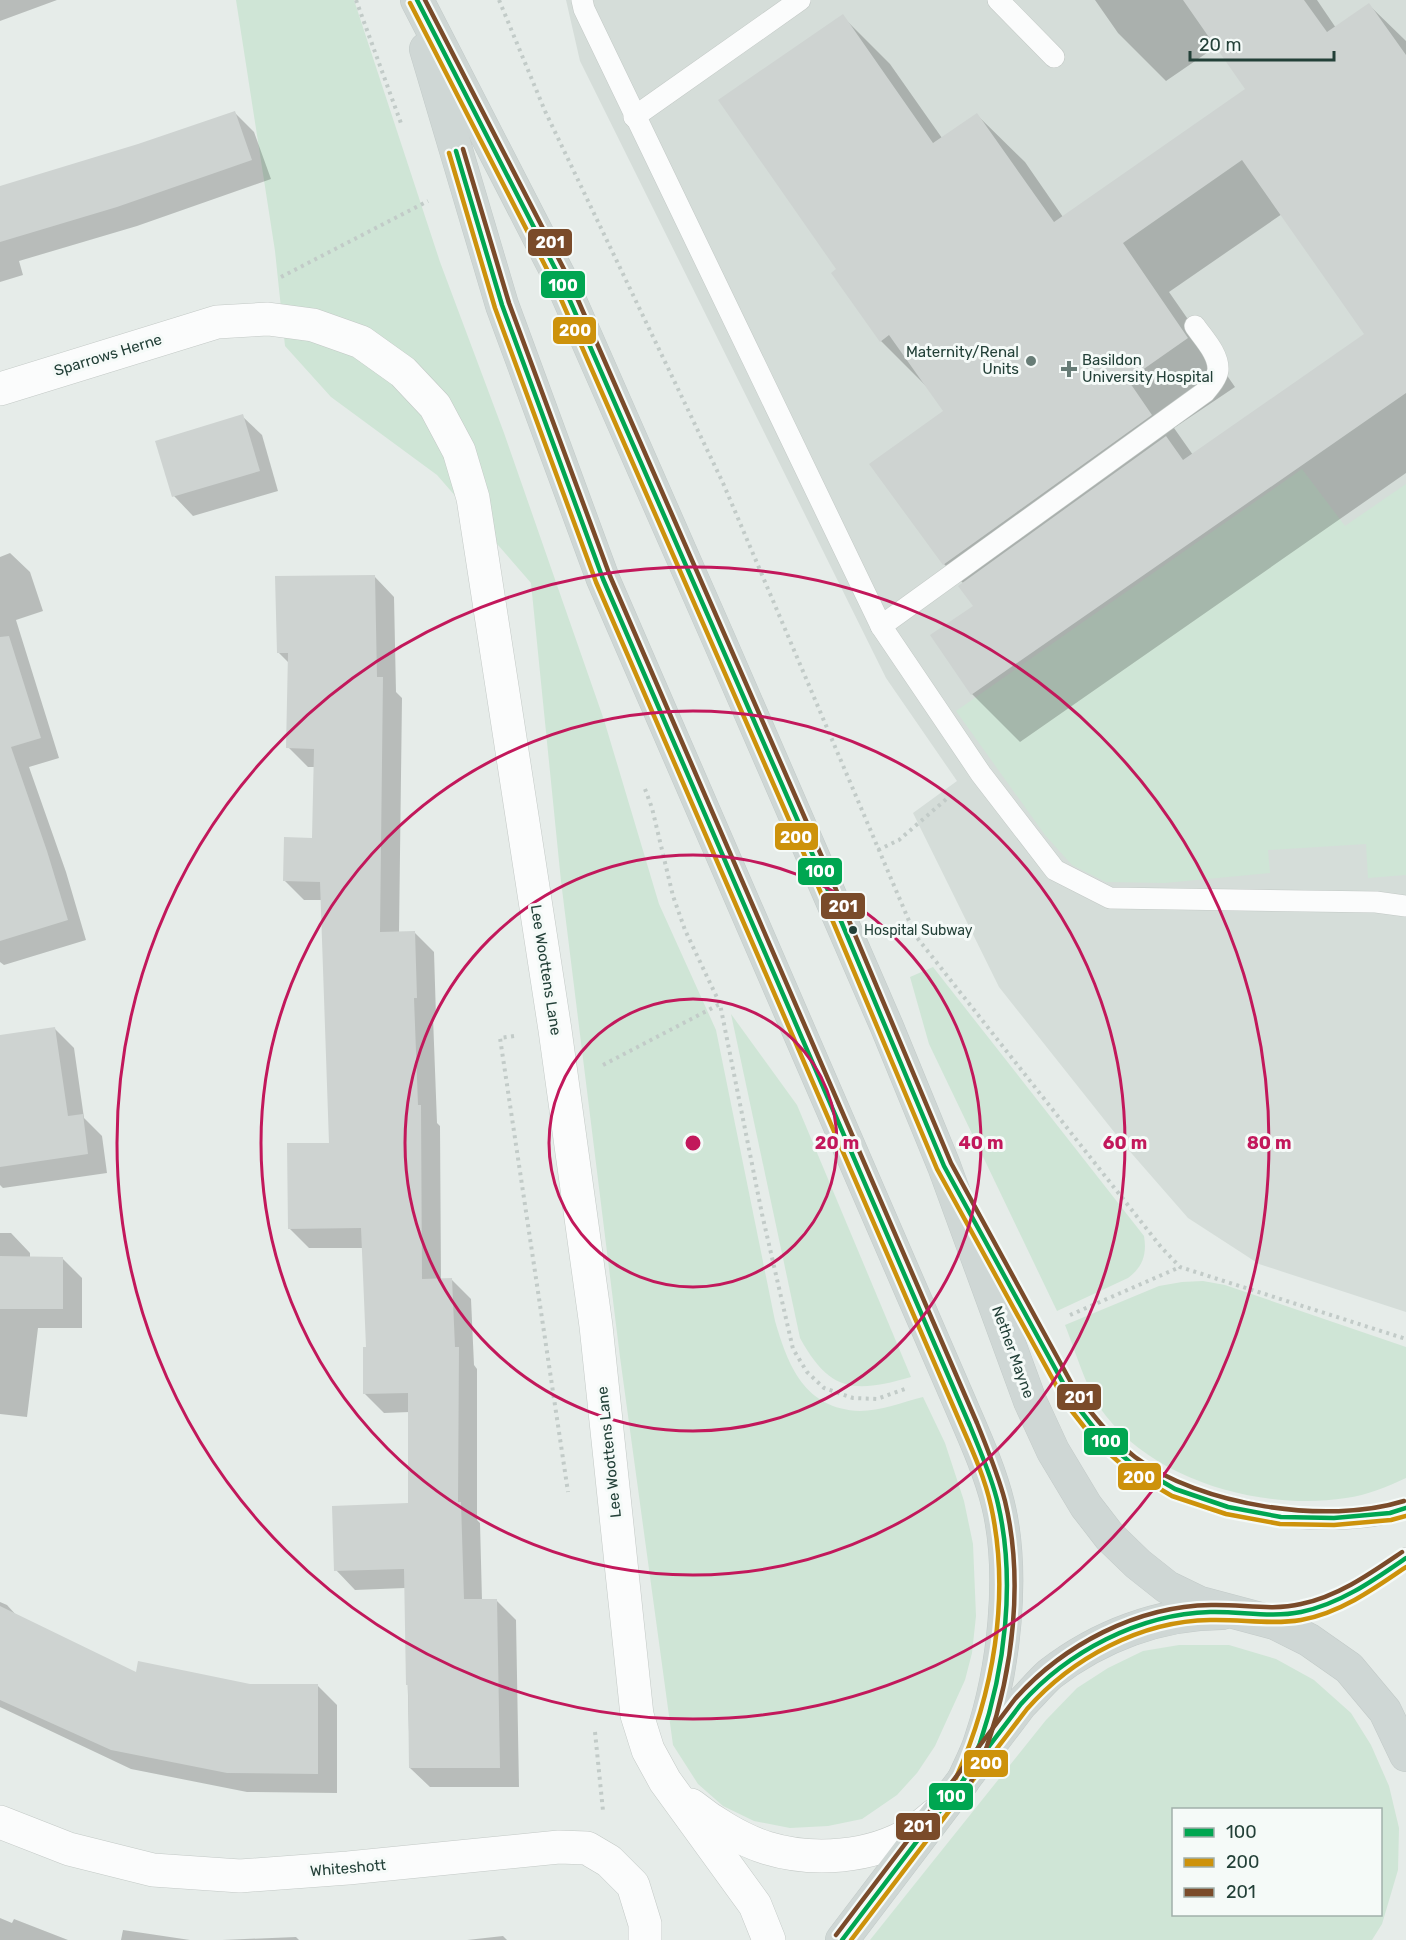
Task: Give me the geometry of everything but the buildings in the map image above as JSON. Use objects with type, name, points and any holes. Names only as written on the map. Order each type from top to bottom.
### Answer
[{"type":"main road","name":"Nether Mayne","points":[[411,0],[502,305],[603,579],[959,1401],[998,1503],[1005,1558],[1003,1633],[995,1692],[981,1741],[963,1781]]},
{"type":"main road","name":"Nether Mayne","points":[[417,0],[560,278],[887,1027],[944,1166],[1030,1401],[1053,1451],[1086,1506],[1110,1536],[1138,1564],[1167,1587],[1200,1603],[1275,1623],[1309,1640],[1349,1668],[1385,1711],[1406,1755]]},
{"type":"main road","name":"Nether Mayne","points":[[842,1940],[1021,1704],[1049,1675],[1093,1645],[1145,1624],[1196,1613],[1239,1613]]},
{"type":"street","name":"Lee Woottens Lane","points":[[217,322],[268,319],[313,325],[361,342],[403,372],[435,406],[459,451],[473,498],[555,1030],[592,1303],[638,1715],[648,1750],[665,1781],[756,1905],[769,1940]]},
{"type":"street","name":"Sparrows Herne","points":[[0,389],[217,322]]},
{"type":"street","name":"Lee Woottens Lane","points":[[665,1781],[694,1807],[733,1833],[766,1847],[800,1854],[827,1855],[865,1852],[889,1844],[913,1832],[939,1813]]},
{"type":"street","name":"Whiteshott","points":[[0,1822],[69,1849],[153,1870],[240,1876],[348,1869],[560,1847],[587,1848]]},
{"type":"street","points":[[587,1848],[609,1861],[633,1885],[645,1924],[645,1940]]},
{"type":"lane","points":[[582,0],[584,9],[634,117],[881,626],[981,774],[1056,870],[1110,898],[1376,902],[1406,906]]},
{"type":"lane","points":[[634,117],[800,0]]},
{"type":"lane","points":[[998,0],[1054,57]]},
{"type":"lane","points":[[881,626],[1205,392],[1213,382],[1218,370],[1213,351],[1195,326]]},
{"type":"lane","points":[[1376,902],[1406,892]]},
{"type":"lane","points":[[944,1166],[1073,1401],[1101,1437],[1132,1464],[1175,1489],[1228,1507],[1281,1517],[1335,1518],[1389,1513],[1406,1508]]},
{"type":"lane","points":[[1239,1613],[1270,1615],[1301,1612],[1335,1601],[1374,1580],[1406,1558]]},
{"type":"path","points":[[499,0],[545,111],[723,483],[915,935],[1180,1268],[1406,1339]]},
{"type":"path","points":[[271,282],[428,201]]},
{"type":"path","points":[[878,850],[899,840],[949,797]]},
{"type":"path","points":[[685,930],[720,1004],[762,1214],[793,1349],[807,1372],[824,1388],[853,1398],[877,1399],[905,1389]]},
{"type":"path","points":[[598,1057],[600,1067],[720,1004]]},
{"type":"path","points":[[500,1038],[569,1497]]},
{"type":"path","points":[[1070,1315],[1180,1268]]},
{"type":"path","points":[[587,1848],[604,1825],[595,1729]]},
{"type":"shaded area","name":"Basildon University Hospital","points":[[566,0],[1406,0],[1406,1312],[1259,1264],[1188,1218],[1126,1147],[999,987],[913,813],[957,781],[886,678],[580,61]]},
{"type":"green space","points":[[236,0],[354,0],[440,262],[504,433],[604,720],[659,904],[716,1030],[775,1321],[786,1353],[801,1382],[812,1393],[825,1402],[841,1408],[868,1411],[923,1397],[945,1443],[964,1501],[973,1544],[976,1616],[972,1653],[965,1680],[935,1746],[917,1773],[897,1795],[862,1819],[828,1826],[790,1828],[754,1821],[723,1806],[698,1784],[673,1745],[620,1357],[561,881],[531,583],[437,475],[331,397],[285,346],[275,251]]},
{"type":"green space","points":[[1302,469],[1345,526],[1406,484],[1406,875],[1368,878],[1366,844],[1268,850],[1270,873],[1165,883],[1106,882],[1072,865],[1045,835],[956,711]]},
{"type":"green space","points":[[933,967],[1144,1236],[1143,1260],[1128,1278],[1057,1311],[929,1044],[910,977]]},
{"type":"green space","points":[[731,1014],[797,1105],[911,1377],[874,1385],[846,1384],[822,1370],[800,1338]]},
{"type":"green space","points":[[1203,1281],[1225,1285],[1406,1347],[1406,1478],[1354,1497],[1315,1501],[1282,1500],[1215,1487],[1183,1474],[1154,1458],[1128,1439],[1099,1406],[1082,1372],[1065,1325],[1159,1286]]},
{"type":"green space","points":[[1179,1645],[1229,1645],[1276,1659],[1314,1680],[1351,1713],[1371,1745],[1389,1786],[1399,1828],[1398,1870],[1382,1924],[1372,1940],[870,1940],[1046,1720],[1077,1688],[1108,1668],[1143,1651]]},
{"type":"transit line","name":"100","points":[[417,0],[560,278],[822,876],[944,1166],[1073,1401],[1101,1437],[1132,1464],[1175,1489],[1228,1507],[1281,1517],[1334,1518],[1390,1513],[1406,1508]]},
{"type":"transit line","name":"201","points":[[425,0],[567,275],[829,873],[951,1163],[1079,1397],[1098,1421],[1135,1457],[1162,1474],[1228,1499],[1302,1511],[1373,1508],[1404,1501]]},
{"type":"transit line","name":"200","points":[[410,3],[553,281],[815,879],[937,1169],[1067,1405],[1096,1442],[1128,1470],[1172,1496],[1226,1514],[1280,1524],[1334,1525],[1391,1520],[1406,1516]]},
{"type":"transit line","name":"201","points":[[463,149],[509,303],[610,576],[977,1423],[1002,1491],[1011,1531],[1014,1562],[1013,1625],[996,1717],[987,1746],[970,1784]]},
{"type":"transit line","name":"100","points":[[456,151],[502,305],[603,579],[970,1426],[993,1484],[1003,1533],[1006,1563],[1005,1625],[989,1715],[980,1743],[963,1781]]},
{"type":"transit line","name":"200","points":[[449,153],[495,308],[596,582],[986,1486],[997,1540],[999,1575],[995,1645],[980,1713],[956,1778]]},
{"type":"transit line","name":"201","points":[[836,1935],[1015,1699],[1055,1662],[1103,1632],[1156,1613],[1183,1607],[1211,1605],[1279,1607],[1315,1600],[1354,1583],[1402,1552]]},
{"type":"transit line","name":"100","points":[[842,1940],[1021,1704],[1039,1685],[1082,1653],[1131,1628],[1183,1614],[1210,1612],[1290,1614],[1315,1608],[1356,1590],[1406,1558]]},
{"type":"transit line","name":"200","points":[[851,1940],[1027,1709],[1065,1674],[1086,1659],[1134,1635],[1184,1622],[1210,1620],[1278,1622],[1315,1617],[1356,1599],[1406,1567]]},
{"type":"place","name":"Maternity/Renal Units","points":[[1031,361]]},
{"type":"place","name":"Basildon University Hospital","points":[[1069,369]]},
{"type":"place","name":"Hospital Subway","points":[[853,930]]}]
